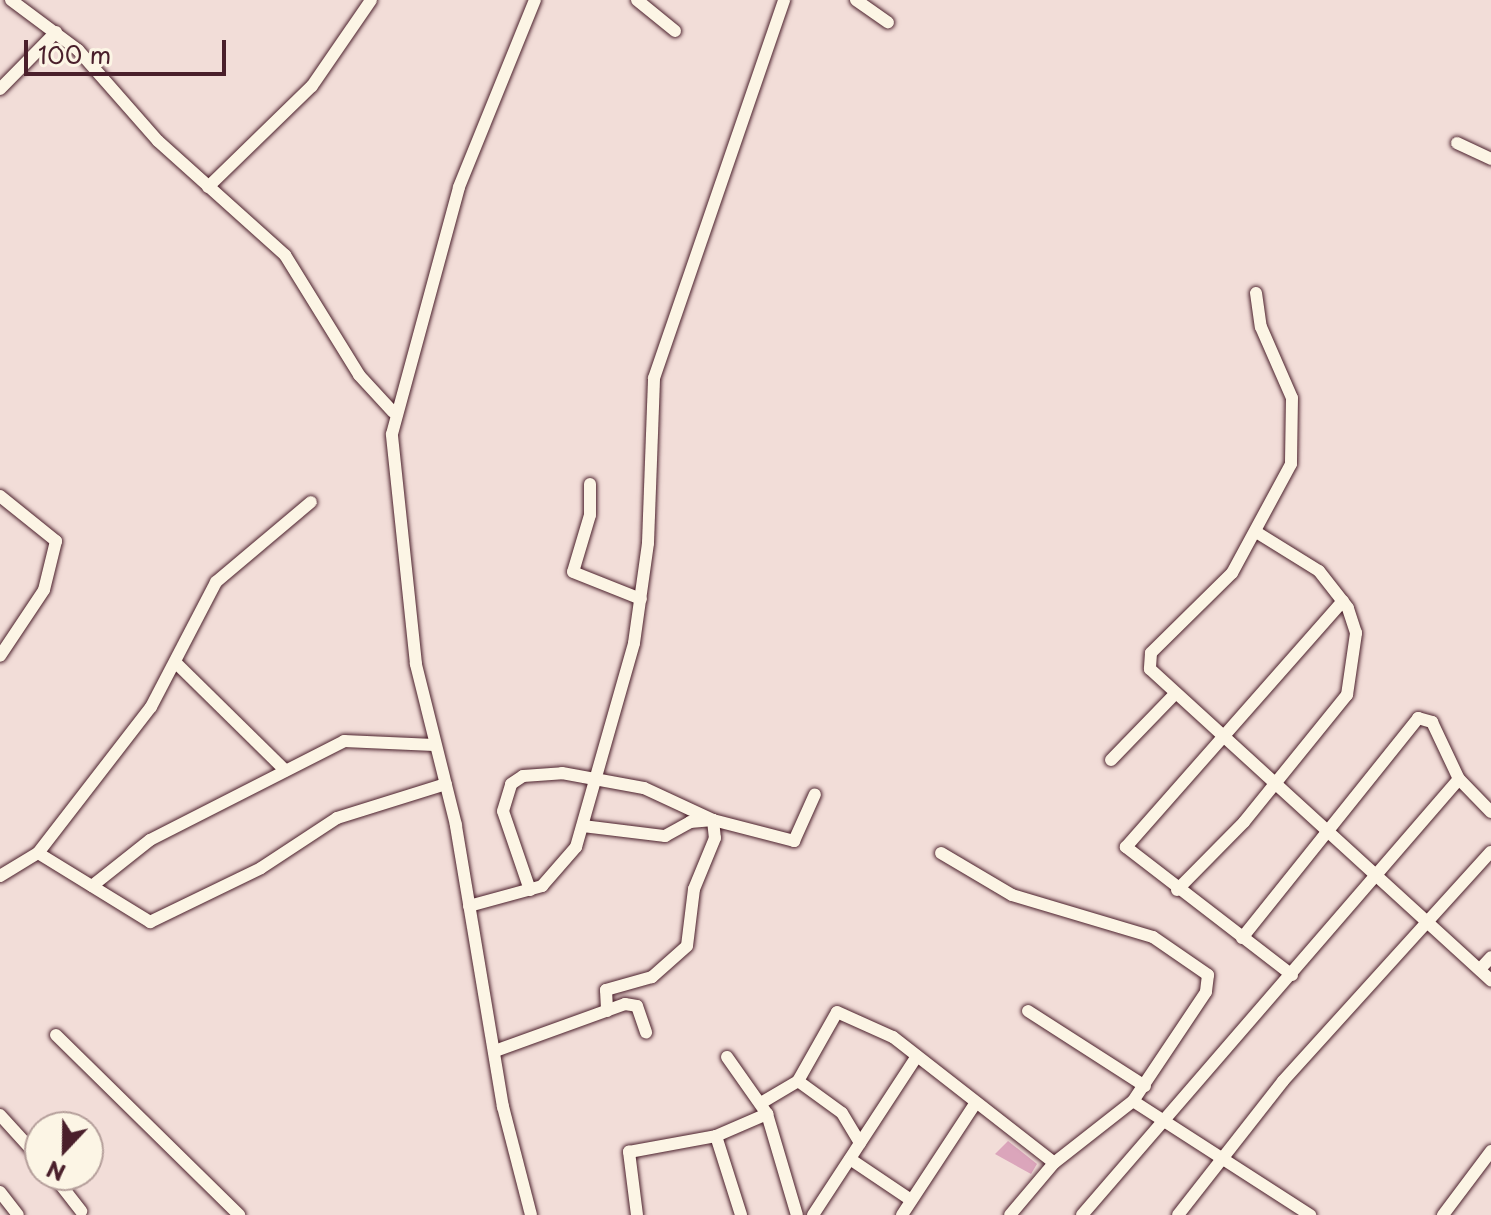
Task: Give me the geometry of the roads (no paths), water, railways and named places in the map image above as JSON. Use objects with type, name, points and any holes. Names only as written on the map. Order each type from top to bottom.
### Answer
[{"type":"street","points":[[11,0],[56,32],[208,187],[285,255],[359,375],[393,412]]},
{"type":"street","points":[[208,187],[312,86],[371,0]]},
{"type":"street","points":[[531,1215],[495,1051],[446,784],[416,664],[393,412],[482,121],[535,0]]},
{"type":"street","points":[[637,0],[675,31]]},
{"type":"street","points":[[469,906],[530,890],[562,871],[583,826],[599,778],[641,599],[654,378],[784,0]]},
{"type":"street","points":[[856,0],[888,22]]},
{"type":"street","points":[[0,89],[56,32]]},
{"type":"street","points":[[1457,143],[1491,159]]},
{"type":"street","points":[[1256,293],[1261,327],[1292,398],[1295,429],[1288,473],[1232,573],[1151,653],[1150,669],[1222,740],[1380,877],[1491,980]]},
{"type":"street","points":[[590,484],[590,515],[573,572],[641,599]]},
{"type":"street","points":[[0,496],[56,541],[44,590],[0,656]]},
{"type":"street","points":[[0,876],[38,853],[176,663],[216,582],[311,502]]},
{"type":"street","points":[[1177,890],[1273,785],[1347,695],[1356,633],[1343,601],[1319,571],[1256,532]]},
{"type":"street","points":[[1292,975],[1177,890],[1126,847],[1343,601]]},
{"type":"street","points":[[176,663],[285,770]]},
{"type":"street","points":[[1111,760],[1175,694]]},
{"type":"street","points":[[1242,938],[1422,716],[1459,779],[1491,812]]},
{"type":"street","points":[[92,886],[150,840],[344,741],[434,745]]},
{"type":"street","points":[[530,890],[503,811],[511,784],[539,773],[599,778],[676,798],[713,820],[794,841],[815,794]]},
{"type":"street","points":[[1088,1213],[1380,877],[1459,779]]},
{"type":"street","points":[[38,853],[92,886],[138,920],[161,920],[337,818],[446,784]]},
{"type":"street","points":[[583,826],[665,836],[690,822],[713,820]]},
{"type":"street","points":[[607,1011],[606,990],[652,977],[687,946],[694,889],[715,838],[713,820]]},
{"type":"street","points":[[1178,1215],[1227,1159],[1283,1081],[1491,852]]},
{"type":"street","points":[[941,853],[1012,895],[1131,928],[1203,968],[1206,992],[1145,1086],[1133,1101],[1054,1163],[1010,1215]]},
{"type":"street","points":[[1480,969],[1491,957]]},
{"type":"street","points":[[495,1051],[632,1003],[646,1032]]},
{"type":"street","points":[[1028,1011],[1145,1086]]},
{"type":"street","points":[[637,1215],[629,1152],[716,1136],[764,1108],[798,1081],[833,1012],[880,1029],[1054,1163]]},
{"type":"street","points":[[56,1035],[239,1215]]},
{"type":"street","points":[[813,1215],[917,1056]]},
{"type":"street","points":[[727,1057],[764,1108],[797,1215]]},
{"type":"street","points":[[798,1081],[842,1113],[860,1143]]},
{"type":"street","points":[[1133,1101],[1310,1215]]},
{"type":"street","points":[[902,1215],[975,1104]]},
{"type":"street","points":[[0,1115],[24,1141]]},
{"type":"street","points":[[716,1136],[741,1215]]},
{"type":"street","points":[[1443,1215],[1491,1151]]},
{"type":"street","points":[[850,1159],[911,1200]]},
{"type":"street","points":[[64,1191],[80,1214]]},
{"type":"street","points":[[0,1192],[18,1215]]}]
